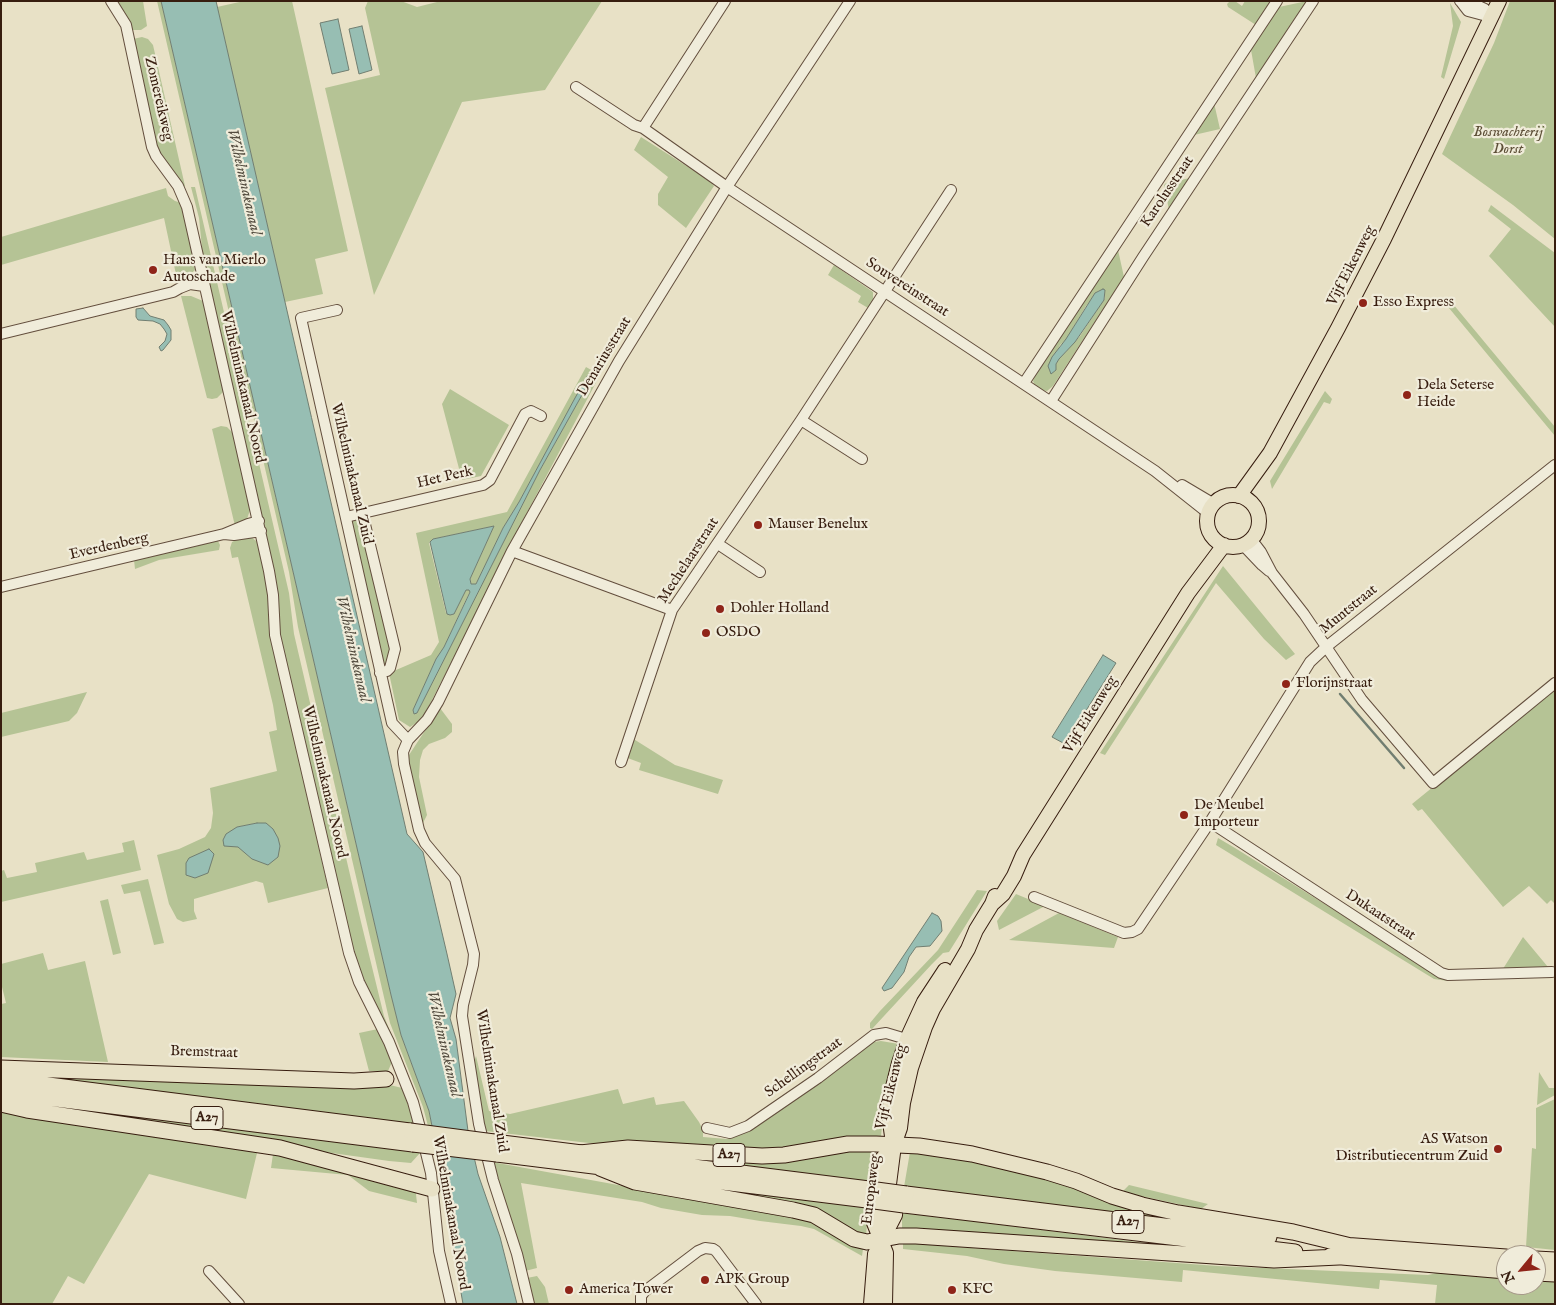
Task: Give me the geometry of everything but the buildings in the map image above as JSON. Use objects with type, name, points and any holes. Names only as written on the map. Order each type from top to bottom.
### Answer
[{"type":"highway","points":[[1,1068],[354,1081],[386,1079]]},
{"type":"highway","name":"A27","points":[[1,1079],[412,1138]]},
{"type":"highway","name":"A27","points":[[1,1092],[496,1148],[580,1153],[868,1195]]},
{"type":"highway","name":"A27","points":[[1,1104],[27,1110],[280,1148],[432,1189]]},
{"type":"highway","name":"A27","points":[[580,1153],[628,1148],[762,1156],[784,1155],[848,1144],[908,1145],[972,1154],[1047,1172],[1142,1205],[1178,1213],[1294,1232],[1351,1246]]},
{"type":"highway","name":"A27","points":[[496,1148],[600,1168],[1351,1246],[1496,1256]]},
{"type":"highway","name":"A27","points":[[600,1168],[642,1184],[814,1215],[854,1239],[867,1242],[899,1236],[916,1236],[1274,1260],[1339,1257]]},
{"type":"highway","name":"A27","points":[[905,1199],[1161,1237],[1339,1257],[1496,1270]]},
{"type":"main road","name":"Vijf Eikenweg","points":[[1245,500],[1384,239],[1456,90],[1487,10],[1498,1]]},
{"type":"main road","points":[[1225,496],[1245,500],[1255,508],[1258,521],[1255,534],[1247,542],[1230,547],[1219,542],[1207,526],[1211,508],[1225,496]]},
{"type":"main road","name":"Vijf Eikenweg","points":[[894,1145],[889,1115],[892,1091],[914,1041],[968,949],[976,930],[1008,873],[1023,856],[1219,542]]},
{"type":"main road","name":"Europaweg","points":[[871,1304],[876,1254],[882,1240],[895,1214],[901,1160],[894,1145],[881,1160],[874,1219],[874,1224],[882,1240],[886,1253],[885,1304]]},
{"type":"street","name":"Zomereikweg","points":[[111,1],[126,25],[152,147],[156,156],[171,174],[183,196],[187,206],[198,258]]},
{"type":"street","points":[[643,128],[725,1]]},
{"type":"street","name":"Denariusstraat","points":[[408,740],[427,720],[438,702],[512,551],[619,361],[727,188],[850,1]]},
{"type":"street","name":"Karolusstraat","points":[[1024,383],[1277,1]]},
{"type":"street","name":"Karolusstraat","points":[[1051,401],[1143,257],[1313,1]]},
{"type":"street","points":[[1461,1],[1487,10]]},
{"type":"street","name":"Souvereinstraat","points":[[576,87],[634,125],[643,128],[727,188],[1211,508]]},
{"type":"street","name":"Mechelaarstraat","points":[[621,762],[672,610],[718,544],[950,190]]},
{"type":"street","name":"Wilhelminakanaal Noord","points":[[198,258],[260,526],[274,595],[274,635],[349,953],[359,982],[390,1042],[413,1102],[427,1155],[439,1251],[451,1304]]},
{"type":"street","points":[[1,334],[173,292],[190,292],[204,286]]},
{"type":"street","name":"Wilhelminakanaal Zuid","points":[[337,310],[301,318],[392,723],[408,740],[403,752],[403,759],[419,830],[425,843],[455,880],[474,954],[462,1011],[478,1116],[493,1180],[517,1254],[529,1304]]},
{"type":"street","name":"Het Perk","points":[[346,517],[483,485],[490,480],[525,414],[531,410],[541,416]]},
{"type":"street","points":[[800,420],[862,460]]},
{"type":"street","name":"Muntstraat","points":[[1555,465],[1326,647],[1362,700],[1433,784],[1555,683]]},
{"type":"street","name":"Wilhelminakanaal Zuid","points":[[362,512],[395,649],[390,668],[380,673]]},
{"type":"street","name":"Everdenberg","points":[[1,587],[224,534],[234,535],[260,526]]},
{"type":"street","points":[[1034,897],[1124,933],[1138,929],[1210,822],[1310,662],[1326,647],[1304,614],[1272,573],[1262,565],[1247,542]]},
{"type":"street","points":[[718,544],[760,572]]},
{"type":"street","points":[[512,551],[672,610]]},
{"type":"street","name":"Dukaatstraat","points":[[1210,822],[1441,973],[1448,975],[1552,972]]},
{"type":"street","name":"Schellingstraat","points":[[707,1128],[730,1133],[748,1126],[818,1078],[874,1035],[886,1033],[914,1041]]},
{"type":"street","name":"Bremstraat","points":[[1,1061],[380,1074],[384,1075],[386,1079]]},
{"type":"street","points":[[386,1079],[401,1072]]},
{"type":"street","points":[[641,1304],[641,1296],[645,1291],[698,1251],[705,1248],[716,1251],[756,1304]]},
{"type":"street","points":[[209,1271],[239,1304]]},
{"type":"green space","points":[[117,1],[143,1],[147,26],[141,30],[132,30]]},
{"type":"green space","points":[[157,1],[161,1],[391,995],[401,1035],[429,1111],[432,1126],[428,1126],[423,1107],[390,1023],[298,627],[289,572]]},
{"type":"green space","points":[[244,1],[292,1],[348,251],[315,259],[323,294],[285,302],[217,7]]},
{"type":"green space","points":[[368,1],[401,1],[417,7],[441,1],[602,1],[545,90],[462,102],[374,295],[325,88],[380,75],[365,8]]},
{"type":"green space","points":[[1230,1],[1235,1],[1242,6],[1245,1],[1272,1],[1256,25],[1228,7],[1227,4]]},
{"type":"green space","points":[[1307,1],[1256,78],[1251,50],[1279,7]]},
{"type":"green space","name":"Boswachterij Dorst","points":[[1510,1],[1555,1],[1555,239],[1513,205],[1442,154],[1494,43]]},
{"type":"green space","points":[[1450,3],[1461,22],[1444,79],[1441,77],[1453,26]]},
{"type":"green space","points":[[142,37],[148,39],[153,45],[185,186],[182,188],[158,150],[133,39]]},
{"type":"green space","points":[[1214,103],[1220,129],[1194,135]]},
{"type":"green space","points":[[641,137],[710,181],[714,186],[686,228],[658,205],[658,194],[668,177],[634,150]]},
{"type":"green space","points":[[1190,178],[1169,210],[1164,185]]},
{"type":"green space","points":[[191,187],[195,187],[289,593],[294,634],[361,922],[384,1016],[396,1046],[359,971],[313,782],[288,667],[279,638],[275,575],[204,268],[199,218]]},
{"type":"green space","points":[[166,188],[168,196],[182,203],[193,254],[195,270],[181,283],[178,284],[164,218],[1,265],[1,237]]},
{"type":"green space","points":[[1491,205],[1555,253],[1555,327],[1489,256],[1511,229],[1488,211]]},
{"type":"green space","points":[[1118,250],[1124,277],[1053,386],[1047,391],[1040,390],[1033,381]],"holes":[[[1105,290],[1105,298],[1080,336],[1059,359],[1056,364],[1056,370],[1051,373],[1049,369],[1060,345],[1066,340],[1086,306],[1098,291]]]},
{"type":"green space","points":[[834,265],[873,292],[873,300],[868,308],[858,302],[861,296],[828,275]]},
{"type":"green space","points":[[181,296],[191,296],[203,301],[224,391],[217,398],[207,398]]},
{"type":"green space","points":[[1448,298],[1555,427],[1555,436],[1444,302]]},
{"type":"green space","points":[[586,367],[600,375],[522,522],[432,700],[421,720],[410,727],[399,720],[389,673],[431,655],[439,642],[416,533],[507,512]],"holes":[[[588,375],[592,377],[540,470],[417,713],[414,714],[413,710],[436,659],[444,647],[470,591],[466,590],[453,615],[446,613],[429,543],[433,539],[494,526],[470,579],[471,584],[476,584],[503,528]]]},
{"type":"green space","points":[[450,389],[509,425],[481,476],[462,480],[442,404]]},
{"type":"green space","points":[[1325,391],[1332,399],[1330,404],[1324,402],[1272,489],[1270,481]]},
{"type":"green space","points":[[221,426],[227,427],[234,434],[250,510],[247,519],[235,526],[212,429]]},
{"type":"green space","points":[[361,519],[392,653],[385,668],[352,521]]},
{"type":"green space","points":[[251,537],[260,544],[269,592],[270,635],[328,888],[268,903],[263,883],[256,881],[194,899],[194,911],[197,919],[183,922],[177,919],[169,904],[157,855],[179,849],[205,837],[211,828],[213,813],[210,788],[277,771],[269,732],[277,730],[273,705],[238,557],[232,558],[230,548],[232,542]],"holes":[[[257,823],[252,859],[238,846],[237,827]]]},
{"type":"green space","points":[[218,541],[220,545],[219,550],[159,560],[135,569],[134,560]]},
{"type":"green space","points":[[1223,566],[1295,654],[1286,660],[1264,639],[1216,583],[1105,755],[1100,753]]},
{"type":"green space","points":[[1555,688],[1555,904],[1551,900],[1547,904],[1529,886],[1503,907],[1422,809],[1418,811],[1412,804]]},
{"type":"green space","points":[[87,692],[77,713],[69,721],[1,737],[1,713]]},
{"type":"green space","points":[[440,708],[452,724],[452,732],[445,738],[429,744],[423,750],[420,760],[419,777],[427,815],[422,825],[407,758]]},
{"type":"green space","points":[[632,738],[675,765],[723,780],[718,794],[639,770],[641,763],[625,757]]},
{"type":"green space","points":[[1218,838],[1448,981],[1434,979],[1216,845]]},
{"type":"green space","points":[[134,840],[141,870],[1,902],[1,871],[4,870],[7,878],[37,872],[35,863],[84,852],[87,860],[124,852],[122,843]]},
{"type":"green space","points":[[148,879],[164,943],[154,945],[140,891],[124,894],[121,885]]},
{"type":"green space","points":[[977,890],[987,891],[949,952],[943,953],[872,1029],[870,1028],[870,1023],[880,1011],[938,950]]},
{"type":"green space","points":[[1016,894],[1045,906],[999,930],[997,921]]},
{"type":"green space","points":[[108,899],[121,953],[113,955],[100,901]]},
{"type":"green space","points":[[1059,913],[1118,937],[1114,948],[1009,940]]},
{"type":"green space","points":[[1523,937],[1548,967],[1501,972]]},
{"type":"green space","points":[[43,953],[48,970],[85,961],[108,1062],[1,1057],[1,1004],[6,1003],[1,983],[1,964]]},
{"type":"green space","points":[[378,1029],[392,1062],[388,1071],[369,1071],[359,1033]]},
{"type":"green space","points":[[881,1041],[899,1044],[883,1115],[881,1137],[792,1151],[589,1143],[485,1131],[474,1062],[476,1056],[489,1111],[510,1114],[618,1089],[623,1104],[654,1097],[656,1105],[684,1101],[699,1122],[703,1130],[703,1137],[727,1139],[864,1047],[873,1042]]},
{"type":"green space","points":[[1539,1072],[1549,1088],[1555,1088],[1555,1095],[1537,1105]]},
{"type":"green space","points":[[41,1073],[329,1085],[390,1085],[402,1088],[406,1093],[415,1125],[42,1078]]},
{"type":"green space","points":[[1555,1099],[1555,1250],[1546,1249],[1546,1245],[1526,1245],[1532,1148],[1536,1149],[1536,1108]]},
{"type":"green space","points":[[14,1102],[420,1153],[411,1163],[389,1161],[296,1148]]},
{"type":"green space","points":[[1,1109],[257,1153],[246,1199],[149,1174],[84,1284],[68,1276],[52,1304],[1,1304]]},
{"type":"green space","points":[[874,1147],[873,1183],[723,1165],[654,1154]]},
{"type":"green space","points":[[910,1152],[978,1160],[1224,1227],[904,1187]]},
{"type":"green space","points":[[273,1154],[415,1186],[417,1203],[369,1191],[348,1175],[271,1168]]},
{"type":"green space","points":[[492,1162],[810,1220],[863,1249],[862,1256],[814,1229],[801,1226],[730,1216],[702,1215],[661,1208],[642,1202],[521,1183],[537,1268],[525,1271]]},
{"type":"green space","points":[[666,1181],[868,1206],[866,1238],[851,1233]]},
{"type":"green space","points":[[1129,1185],[1208,1204],[1201,1209],[1122,1192]]},
{"type":"green space","points":[[902,1213],[978,1222],[1178,1247],[902,1230]]},
{"type":"green space","points":[[903,1243],[1218,1266],[1496,1276],[1496,1295],[1546,1295],[1546,1280],[1555,1280],[1555,1304],[1435,1304],[1437,1285],[1380,1280],[1379,1289],[1183,1270],[1182,1282],[1055,1271],[1004,1264],[967,1256],[903,1249]]},
{"type":"green space","points":[[537,1276],[545,1287],[549,1304],[533,1304],[527,1278]]},
{"type":"water","name":"Wilhelminakanaal","points":[[161,1],[216,1],[407,834],[423,852],[447,954],[456,994],[450,1018],[456,1039],[468,1131],[478,1174],[500,1237],[517,1304],[463,1304],[440,1154],[434,1127],[432,1126],[429,1111],[401,1035],[391,995]]},
{"type":"water","points":[[338,19],[349,70],[332,74],[320,23]]},
{"type":"water","points":[[362,26],[372,70],[359,74],[349,29]]},
{"type":"water","points":[[1103,289],[1105,290],[1104,300],[1075,342],[1059,359],[1056,364],[1056,370],[1051,374],[1048,366],[1052,357],[1066,339],[1095,293]]},
{"type":"water","points":[[143,308],[150,316],[164,320],[171,330],[171,340],[161,351],[159,347],[165,341],[167,334],[160,324],[153,321],[138,320],[136,309]]},
{"type":"water","points":[[591,373],[592,377],[540,470],[417,713],[414,714],[413,710],[436,659],[444,647],[470,592],[466,590],[454,614],[447,614],[430,542],[433,539],[494,526],[470,579],[471,584],[476,584],[503,528],[588,375]]},
{"type":"water","points":[[1103,655],[1116,663],[1065,744],[1052,737]]},
{"type":"water","points":[[266,823],[273,829],[278,838],[280,846],[278,857],[268,865],[252,859],[238,847],[224,846],[223,840],[226,834],[237,827]]},
{"type":"water","points":[[209,849],[214,854],[208,873],[195,878],[186,875],[186,863],[189,858]]},
{"type":"water","points":[[932,913],[938,916],[941,921],[942,931],[930,946],[916,947],[909,957],[904,972],[892,988],[884,991],[882,988]]},
{"type":"waterway","points":[[1340,694],[1404,768]]},
{"type":"place","name":"Hans van Mierlo Autoschade","points":[[153,270]]},
{"type":"place","name":"Esso Express","points":[[1363,303]]},
{"type":"place","name":"Dela Seterse Heide","points":[[1407,395]]},
{"type":"place","name":"Mauser Benelux","points":[[758,525]]},
{"type":"place","name":"Dohler Holland","points":[[720,609]]},
{"type":"place","name":"OSDO","points":[[706,633]]},
{"type":"place","name":"Florijnstraat","points":[[1286,684]]},
{"type":"place","name":"De Meubel Importeur","points":[[1184,815]]},
{"type":"place","name":"AS Watson Distributiecentrum Zuid","points":[[1498,1149]]},
{"type":"place","name":"APK Group","points":[[705,1280]]},
{"type":"place","name":"America Tower","points":[[569,1290]]},
{"type":"place","name":"KFC","points":[[952,1290]]}]
